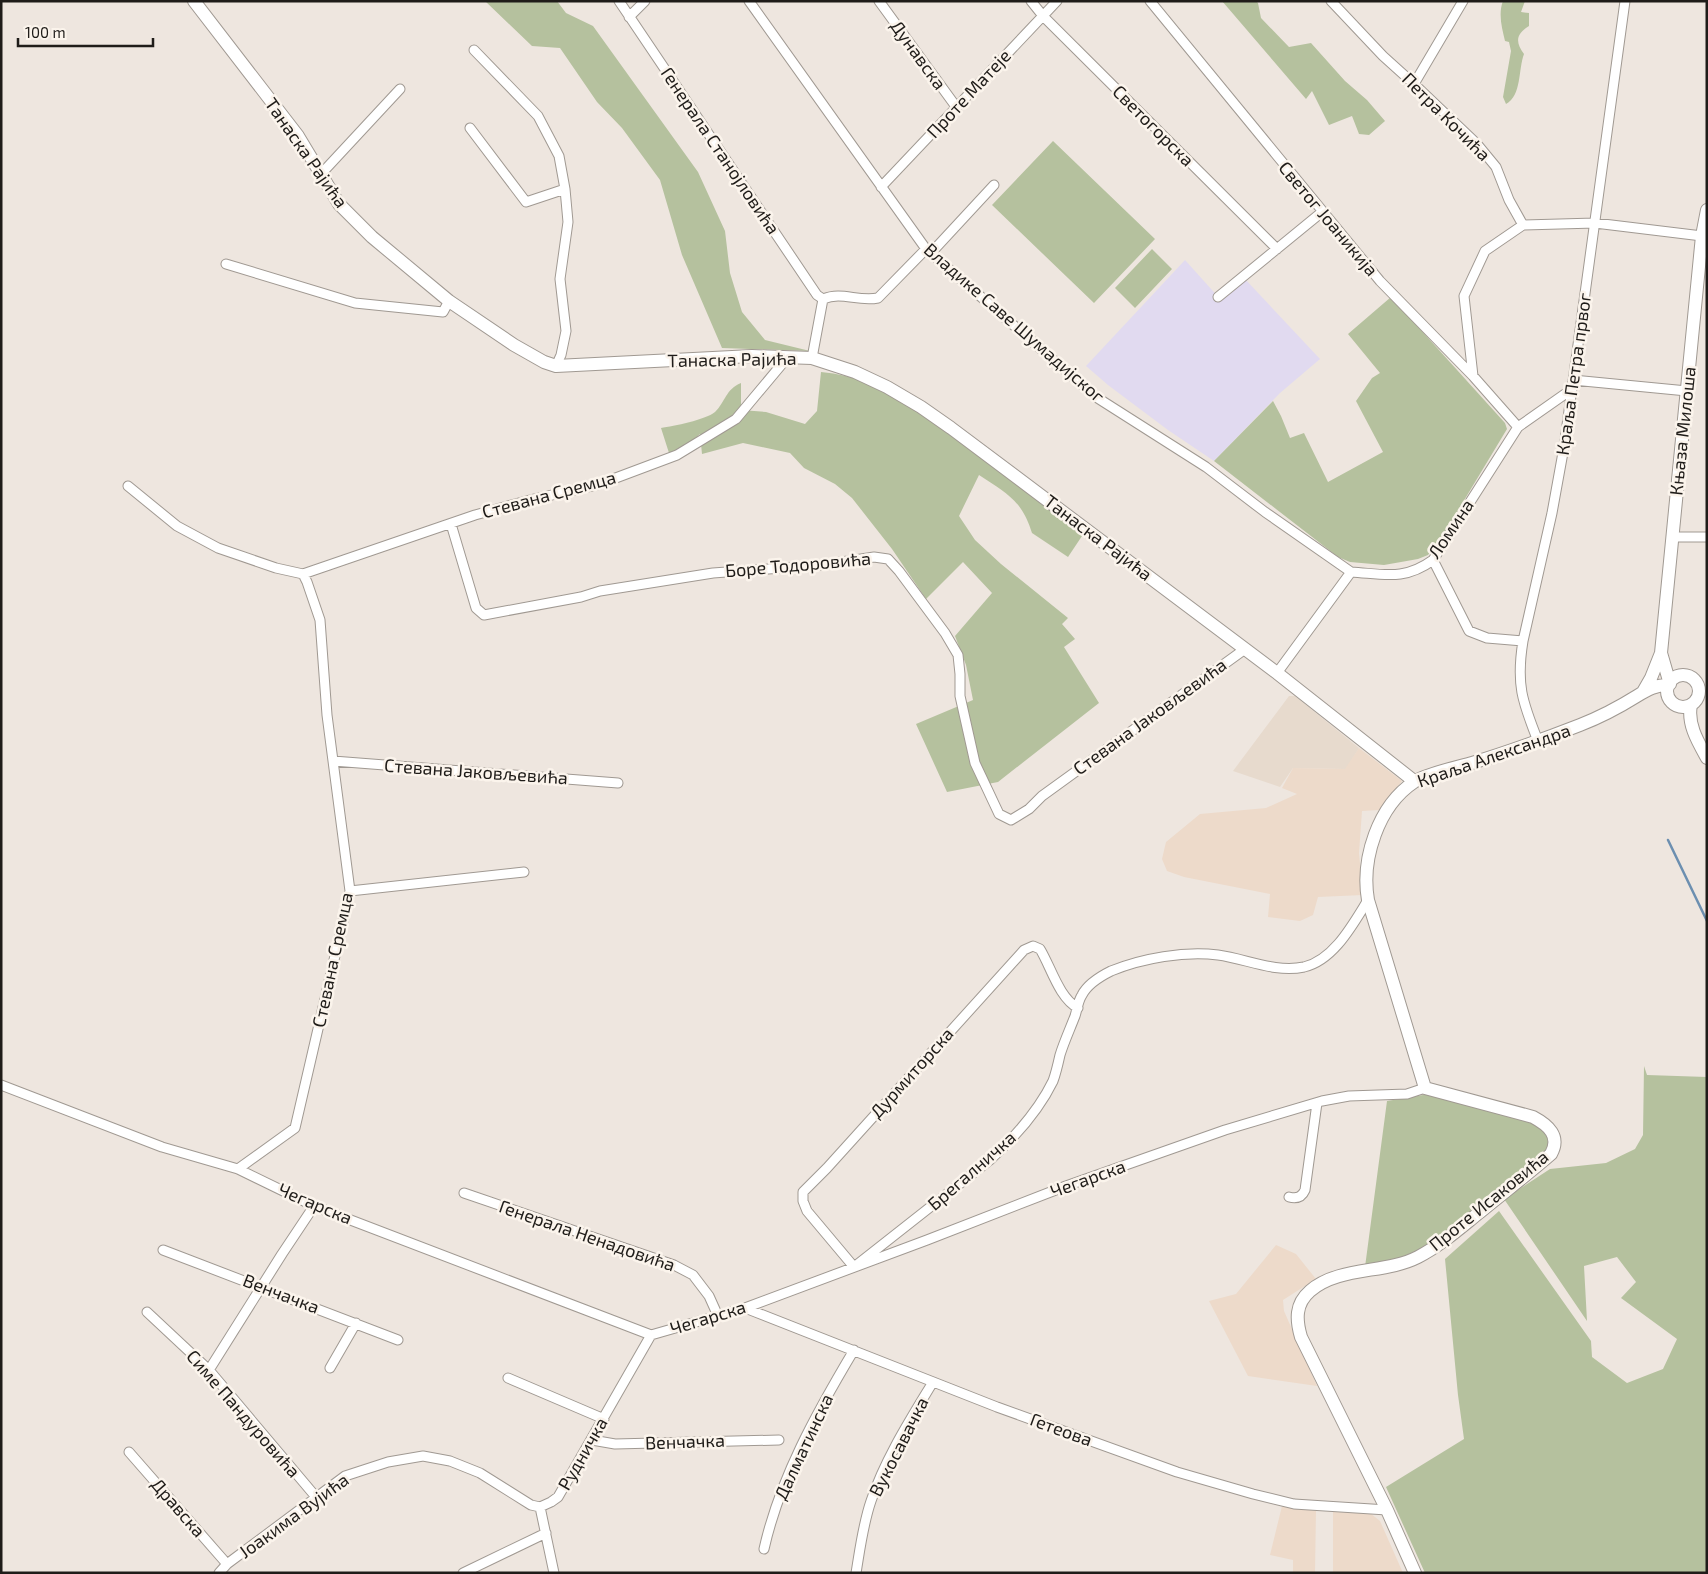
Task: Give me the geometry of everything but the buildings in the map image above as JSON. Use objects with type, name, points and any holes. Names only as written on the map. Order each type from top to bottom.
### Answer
[{"type":"street","name":"Танаска Рајића","points":[[194,1],[298,136],[340,204],[366,230],[449,301],[514,345],[544,362],[556,366],[752,356],[812,358],[855,372],[888,388],[951,428],[1277,673],[1414,781]]},
{"type":"street","name":"Генерала Станојловића","points":[[619,1],[817,295],[823,299]]},
{"type":"street","points":[[629,17],[645,1]]},
{"type":"street","name":"Владике Саве Шумадијског","points":[[749,1],[881,187],[929,251],[1096,397],[1206,466],[1265,512],[1351,572]]},
{"type":"street","name":"Дунавска","points":[[879,1],[957,108]]},
{"type":"street","name":"Светогорска","points":[[1031,1],[1043,16],[1277,249]]},
{"type":"street","name":"Проте Матеје","points":[[881,187],[1057,1]]},
{"type":"street","name":"Светог Јоаникија","points":[[1150,1],[1380,281],[1473,376],[1518,427]]},
{"type":"street","name":"Петра Кочића","points":[[1331,1],[1382,56],[1414,84],[1496,166],[1509,200],[1523,225]]},
{"type":"street","points":[[1414,84],[1463,1]]},
{"type":"street","name":"Краља Петра првог","points":[[1538,742],[1526,709],[1520,684],[1519,661],[1552,513],[1564,447],[1625,1]]},
{"type":"street","points":[[474,50],[538,116],[559,156],[568,222],[560,279],[566,331],[561,355],[556,366]]},
{"type":"street","points":[[321,174],[400,89]]},
{"type":"street","points":[[470,128],[526,202],[565,189]]},
{"type":"street","points":[[812,358],[823,299],[833,295],[870,299],[878,298],[929,251],[994,185]]},
{"type":"street","name":"Књаза Милоша","points":[[1698,742],[1687,728],[1670,692],[1661,653],[1702,236],[1707,210]]},
{"type":"street","points":[[1218,297],[1322,212]]},
{"type":"street","points":[[1473,376],[1464,296],[1485,251],[1523,225],[1595,223],[1702,236]]},
{"type":"street","points":[[226,264],[355,303],[444,312],[449,301]]},
{"type":"street","name":"Стевана Сремца","points":[[238,1169],[295,1128],[350,891],[327,715],[320,620],[308,582],[303,574],[475,515],[597,485],[677,455],[736,419],[787,358]]},
{"type":"street","points":[[1573,380],[1687,391]]},
{"type":"street","name":"Ломина","points":[[1351,572],[1389,576],[1400,575],[1411,572],[1433,560],[1518,427],[1564,394],[1571,393]]},
{"type":"street","points":[[128,486],[176,526],[218,548],[276,568],[303,574]]},
{"type":"street","name":"Боре Тодоровића","points":[[451,524],[476,608],[484,615],[581,597],[616,588],[704,575],[822,565],[874,557],[888,559],[945,633],[958,655],[960,696],[975,763],[998,814],[1011,820],[1029,809],[1056,786]]},
{"type":"street","points":[[1672,537],[1707,537]]},
{"type":"street","points":[[1433,560],[1469,631],[1487,638],[1523,641]]},
{"type":"street","points":[[1277,673],[1351,572]]},
{"type":"street","name":"Стевана Јаковљевића","points":[[1056,786],[1244,649]]},
{"type":"street","points":[[1661,653],[1668,666],[1677,673],[1707,680]]},
{"type":"street","points":[[1640,693],[1651,678],[1661,653]]},
{"type":"street","points":[[1698,698],[1682,707],[1670,692],[1673,680],[1686,676],[1694,680],[1699,689],[1698,698],[1690,717],[1698,742],[1707,758]]},
{"type":"street","name":"Краља Александра","points":[[1368,900],[1367,863],[1374,838],[1388,809],[1414,781],[1538,742],[1585,723],[1640,693],[1670,692]]},
{"type":"street","name":"Стевана Јаковљевића","points":[[333,761],[618,783]]},
{"type":"street","points":[[350,891],[524,872]]},
{"type":"street","points":[[1368,900],[1425,1088]]},
{"type":"street","name":"Брегалничка","points":[[854,1267],[990,1160],[1037,1110],[1053,1079],[1082,995],[1108,972],[1129,965],[1188,954],[1218,955],[1273,968],[1304,967],[1317,961],[1345,938],[1368,900]]},
{"type":"street","name":"Дурмиторска","points":[[854,1267],[807,1211],[803,1201],[803,1192],[827,1168],[1024,950],[1034,946],[1040,949],[1061,991],[1070,1004],[1078,1008]]},
{"type":"street","name":"Чегарска","points":[[1,1085],[162,1147],[238,1169],[314,1206],[651,1335],[745,1308],[1224,1130],[1317,1103],[1349,1096],[1408,1094],[1425,1088]]},
{"type":"street","name":"Проте Исаковића","points":[[1387,1510],[1301,1337],[1297,1322],[1297,1312],[1300,1304],[1308,1292],[1320,1284],[1341,1276],[1401,1264],[1416,1258],[1440,1244],[1551,1154],[1555,1140],[1553,1133],[1547,1125],[1533,1117],[1425,1088]]},
{"type":"street","points":[[1289,1197],[1295,1198],[1302,1195],[1306,1190],[1317,1103]]},
{"type":"street","name":"Генерала Ненадовића","points":[[464,1193],[674,1265],[693,1275],[709,1296],[718,1316]]},
{"type":"street","points":[[210,1370],[314,1206]]},
{"type":"street","name":"Венчачка","points":[[163,1250],[398,1340]]},
{"type":"street","name":"Гетеова","points":[[745,1308],[997,1407],[1177,1472],[1294,1504],[1387,1510]]},
{"type":"street","name":"Симе Пандуровића","points":[[147,1312],[210,1370],[316,1497]]},
{"type":"street","points":[[330,1368],[356,1323]]},
{"type":"street","name":"Рудничка","points":[[540,1507],[558,1497],[651,1335]]},
{"type":"street","name":"Далматинска","points":[[764,1549],[772,1517],[786,1481],[811,1428],[854,1350]]},
{"type":"street","points":[[508,1378],[604,1419]]},
{"type":"street","name":"Вукосавачка","points":[[856,1573],[866,1516],[878,1483],[899,1441],[933,1382]]},
{"type":"street","name":"Венчачка","points":[[592,1440],[615,1444],[779,1440]]},
{"type":"street","name":"Дравска","points":[[129,1452],[227,1564]]},
{"type":"street","name":"Јоакима Вујића","points":[[219,1573],[227,1564],[345,1476],[388,1462],[423,1456],[450,1461],[480,1473],[531,1505],[540,1507]]},
{"type":"street","points":[[540,1507],[554,1573]]},
{"type":"street","points":[[1387,1510],[1415,1573]]},
{"type":"street","points":[[463,1573],[546,1533]]},
{"type":"shaded area","points":[[1185,260],[1221,300],[1245,279],[1320,359],[1280,393],[1214,461],[1168,430],[1086,366]]},
{"type":"shaded area","points":[[1289,696],[1295,696],[1359,748],[1346,769],[1293,768],[1280,787],[1233,771]]},
{"type":"shaded area","points":[[1359,748],[1402,781],[1379,810],[1362,811],[1359,853],[1363,895],[1318,897],[1313,915],[1300,921],[1268,917],[1270,894],[1184,877],[1167,871],[1162,859],[1166,842],[1200,814],[1266,808],[1297,794],[1282,788],[1293,768],[1345,769]]},
{"type":"shaded area","points":[[1276,1245],[1296,1254],[1316,1279],[1283,1300],[1284,1311],[1317,1386],[1248,1376],[1209,1301],[1236,1294]]},
{"type":"shaded area","points":[[1282,1506],[1316,1511],[1315,1573],[1293,1573],[1293,1560],[1270,1555]]},
{"type":"shaded area","points":[[1333,1512],[1370,1513],[1380,1521],[1403,1573],[1333,1573]]},
{"type":"green space","points":[[485,1],[557,1],[566,13],[593,26],[698,172],[725,231],[730,273],[742,312],[765,340],[810,351],[722,348],[682,255],[660,180],[622,128],[597,102],[560,48],[532,46]]},
{"type":"green space","points":[[1222,1],[1256,1],[1261,18],[1289,47],[1311,43],[1385,121],[1369,135],[1359,134],[1352,116],[1329,125],[1312,91],[1306,99]]},
{"type":"green space","points":[[1503,1],[1525,1],[1521,12],[1529,13],[1529,26],[1521,32],[1518,38],[1519,46],[1524,54],[1519,82],[1515,95],[1506,104],[1503,97],[1511,51],[1509,42],[1505,41],[1502,26],[1501,11]]},
{"type":"green space","points":[[1053,141],[1155,239],[1094,303],[992,205]]},
{"type":"green space","points":[[1152,249],[1172,269],[1135,308],[1115,288]]},
{"type":"green space","points":[[1391,297],[1505,423],[1507,429],[1442,537],[1428,555],[1418,559],[1384,565],[1350,562],[1338,557],[1214,461],[1273,401],[1290,438],[1304,433],[1328,482],[1383,452],[1356,401],[1372,378],[1380,373],[1348,334]]},
{"type":"green space","points":[[821,372],[846,376],[869,383],[914,405],[955,433],[1084,533],[1068,557],[1032,533],[1023,513],[1012,498],[979,475],[959,516],[975,540],[1001,564],[1068,618],[1062,624],[1075,639],[1064,647],[1099,703],[998,782],[947,792],[916,724],[973,700],[966,665],[955,636],[992,593],[963,562],[926,599],[892,549],[852,498],[835,484],[804,468],[790,453],[743,443],[702,454],[700,434],[686,446],[669,453],[661,428],[710,415],[719,408],[729,392],[741,383],[741,410],[766,412],[805,424],[817,411]]},
{"type":"green space","points":[[1644,1066],[1647,1075],[1707,1077],[1707,1573],[1425,1573],[1386,1487],[1464,1439],[1445,1259],[1499,1211],[1591,1341],[1592,1357],[1627,1383],[1663,1369],[1677,1339],[1621,1298],[1636,1282],[1617,1257],[1584,1266],[1587,1321],[1504,1199],[1550,1169],[1606,1163],[1635,1149],[1643,1135]]},
{"type":"green space","points":[[1433,1095],[1543,1126],[1550,1146],[1543,1157],[1437,1241],[1403,1257],[1365,1267],[1387,1101]]},
{"type":"waterway","points":[[1668,840],[1707,921]]}]
